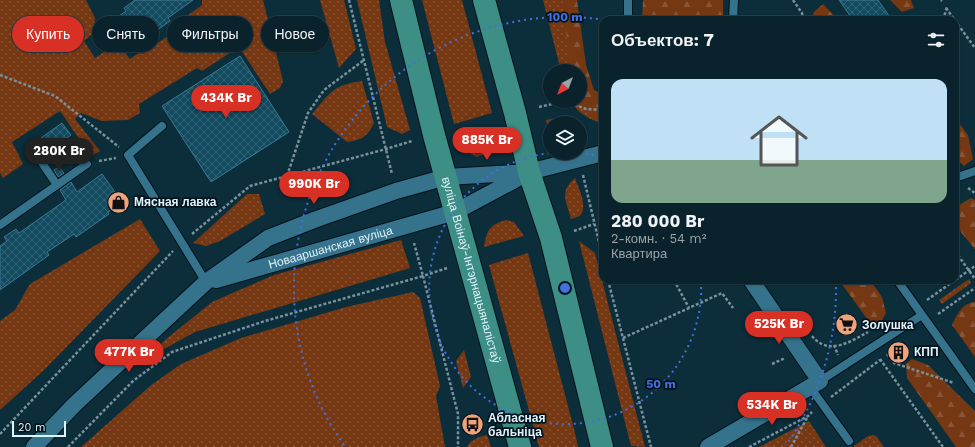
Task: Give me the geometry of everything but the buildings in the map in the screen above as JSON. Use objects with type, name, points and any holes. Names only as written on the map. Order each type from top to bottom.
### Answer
[{"type":"main road","name":"вуліца Воінаў-Інтэрнацыяналістаў","points":[[401,0],[434,135],[520,447]]},
{"type":"main road","points":[[484,0],[515,113],[529,172],[550,238],[602,447]]},
{"type":"street","points":[[529,172],[599,154]]},
{"type":"street","name":"Новааршанская вуліца","points":[[34,447],[74,405],[206,282],[268,238],[396,191],[446,177],[529,172]]},
{"type":"street","name":"Новааршанская вуліца","points":[[206,282],[456,212],[529,172]]},
{"type":"street","points":[[708,447],[815,384],[753,284]]},
{"type":"lane","points":[[628,0],[628,16]]},
{"type":"lane","points":[[734,0],[734,16]]},
{"type":"lane","points":[[162,126],[128,155],[206,282]]},
{"type":"lane","points":[[32,148],[57,185]]},
{"type":"lane","points":[[0,225],[87,164]]},
{"type":"lane","points":[[959,177],[975,171]]},
{"type":"lane","points":[[900,284],[975,389]]},
{"type":"lane","points":[[849,441],[822,404],[815,384],[922,315]]},
{"type":"path","points":[[349,0],[392,177]]},
{"type":"path","points":[[793,0],[802,16]]},
{"type":"path","points":[[945,16],[946,7],[952,16]]},
{"type":"path","points":[[959,25],[975,48]]},
{"type":"path","points":[[287,176],[308,113],[324,90],[364,60]]},
{"type":"path","points":[[0,75],[55,96],[128,155]]},
{"type":"path","points":[[539,107],[543,106]]},
{"type":"path","points":[[583,108],[599,110]]},
{"type":"path","points":[[0,434],[182,242],[250,186],[386,150],[412,141]]},
{"type":"path","points":[[87,164],[128,155]]},
{"type":"path","points":[[583,174],[599,243]]},
{"type":"path","points":[[574,231],[594,224]]},
{"type":"path","points":[[414,243],[458,414],[458,447]]},
{"type":"path","points":[[959,256],[975,279]]},
{"type":"path","points":[[959,277],[975,266]]},
{"type":"path","points":[[68,447],[133,381],[172,352],[265,321],[447,268]]},
{"type":"path","points":[[609,284],[651,447]]},
{"type":"path","points":[[676,284],[689,308]]},
{"type":"path","points":[[917,308],[950,284]]},
{"type":"path","points":[[927,322],[975,288]]},
{"type":"path","points":[[623,338],[722,293],[733,308]]},
{"type":"path","points":[[808,332],[813,338],[825,345],[843,345],[870,332]]},
{"type":"path","points":[[749,447],[808,416],[888,354],[894,363],[960,385]]},
{"type":"path","points":[[880,359],[943,447]]},
{"type":"path","points":[[791,447],[808,416]]},
{"type":"green space","points":[[0,0],[86,0],[94,16],[92,16],[92,34],[84,41],[95,58],[104,52],[124,52],[130,59],[140,52],[142,54],[145,52],[159,52],[159,42],[167,37],[167,52],[231,52],[202,71],[197,68],[139,104],[140,113],[128,120],[102,121],[81,113],[75,119],[100,151],[91,156],[60,111],[12,142],[23,164],[3,178],[0,173]]},
{"type":"green space","points":[[202,0],[263,0],[267,16],[261,16],[261,52],[276,52],[283,81],[280,88],[270,94],[242,52],[253,52],[253,16],[187,16],[202,5]]},
{"type":"green space","points":[[320,0],[344,0],[356,49],[339,68],[329,32],[329,16],[324,16]]},
{"type":"green space","points":[[357,0],[379,0],[385,42],[410,130],[402,134],[387,127]]},
{"type":"green space","points":[[422,0],[462,0],[492,113],[454,124]]},
{"type":"green space","points":[[543,0],[574,0],[582,64],[559,64]]},
{"type":"green space","points":[[562,0],[577,0],[586,64],[570,64]]},
{"type":"green space","points":[[643,0],[723,0],[723,16],[642,16]]},
{"type":"green space","points":[[890,0],[911,0],[914,8],[902,12]]},
{"type":"green space","points":[[823,4],[834,16],[814,16],[813,13]]},
{"type":"green space","points":[[587,68],[594,90],[599,92],[599,121],[584,109],[587,108]]},
{"type":"green space","points":[[362,81],[374,123],[364,137],[347,142],[312,114],[332,91],[344,85]]},
{"type":"green space","points":[[599,100],[599,122],[589,118],[576,108],[587,108],[587,101]]},
{"type":"green space","points":[[959,123],[968,135],[973,159],[964,166],[959,162]]},
{"type":"green space","points":[[497,130],[497,143],[487,153],[477,157],[467,152],[460,141]]},
{"type":"green space","points":[[575,178],[582,197],[583,207],[580,216],[571,219],[565,192]]},
{"type":"green space","points":[[247,194],[259,194],[265,214],[220,241],[206,246],[193,243]]},
{"type":"green space","points":[[971,198],[975,200],[975,249],[959,228],[959,205]]},
{"type":"green space","points":[[140,219],[160,251],[44,370],[0,410],[0,321],[15,310],[30,284]]},
{"type":"green space","points":[[506,220],[514,222],[524,236],[484,247],[486,236],[492,226]]},
{"type":"green space","points":[[401,240],[410,268],[195,332],[144,360],[165,340],[212,302],[274,275]]},
{"type":"green space","points":[[579,241],[595,253],[599,269],[599,284],[603,284],[645,447],[631,446]]},
{"type":"green space","points":[[528,253],[578,447],[539,447],[489,265]]},
{"type":"green space","points":[[969,279],[971,283],[942,304],[939,300]]},
{"type":"green space","points":[[842,284],[873,284],[882,297],[886,313],[881,322],[870,323]]},
{"type":"green space","points":[[413,292],[420,298],[440,386],[436,396],[445,447],[81,447],[150,386],[181,364],[241,338],[346,307]]},
{"type":"green space","points":[[975,302],[975,357],[952,325],[963,307]]},
{"type":"green space","points":[[464,350],[471,377],[463,388],[456,361]]},
{"type":"green space","points":[[912,359],[928,365],[975,411],[975,447],[956,447],[907,378],[906,364]]},
{"type":"green space","points":[[809,421],[826,447],[759,447]]},
{"type":"green space","points":[[487,435],[491,447],[467,447],[473,440]]},
{"type":"green space","points":[[868,436],[876,436],[884,447],[854,447]]},
{"type":"place","name":"Мясная лавка","points":[[118,202]]},
{"type":"place","name":"Золушка","points":[[846,325]]},
{"type":"place","name":"КПП","points":[[898,352]]},
{"type":"place","name":"Абласная бальніца","points":[[473,425]]}]
